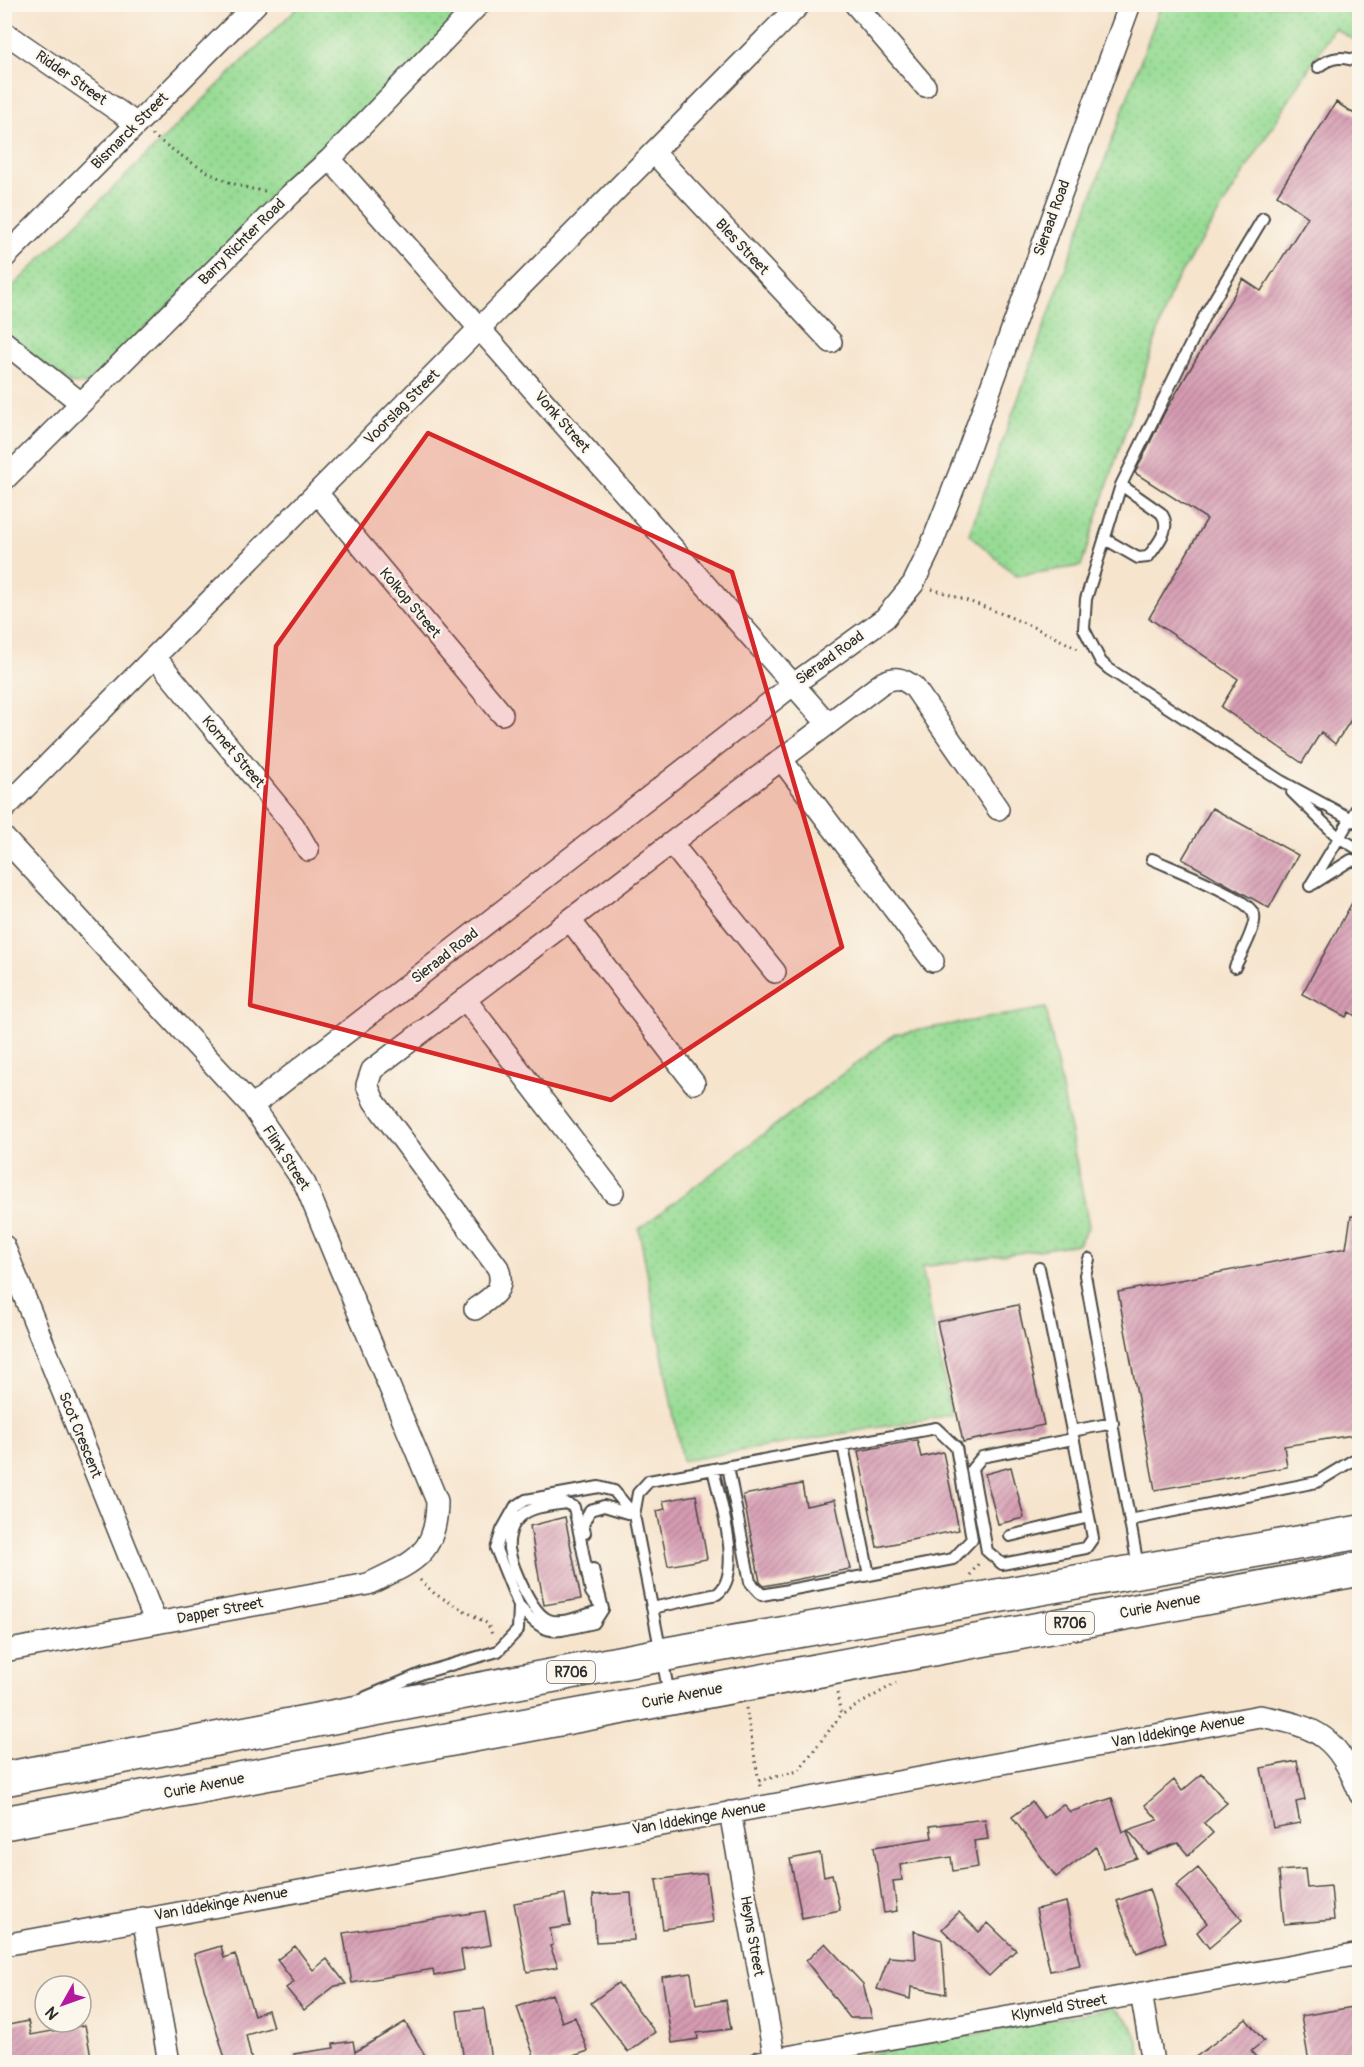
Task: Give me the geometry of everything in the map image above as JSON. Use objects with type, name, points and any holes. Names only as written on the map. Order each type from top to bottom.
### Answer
[{"type":"main road","points":[[1138,1570],[1184,1553],[1350,1517],[1359,1512]]},
{"type":"main road","name":"R706","points":[[4,1779],[661,1655],[1359,1532]]},
{"type":"main road","name":"Curie Avenue","points":[[4,1823],[1359,1569]]},
{"type":"street","name":"Bismarck Street","points":[[4,258],[256,4]]},
{"type":"street","name":"Barry Richter Road","points":[[4,480],[291,194],[330,159],[479,4]]},
{"type":"street","name":"Voorslag Street","points":[[4,809],[800,4]]},
{"type":"street","points":[[855,4],[925,86]]},
{"type":"street","name":"Sieraad Road","points":[[252,1106],[794,684],[885,618],[913,584],[929,551],[965,459],[1130,4]]},
{"type":"street","name":"Ridder Street","points":[[4,32],[137,124]]},
{"type":"street","name":"Bles Street","points":[[654,153],[831,342]]},
{"type":"street","name":"Vonk Street","points":[[330,159],[828,724]]},
{"type":"street","points":[[4,342],[81,402]]},
{"type":"street","name":"Kolkop Street","points":[[317,493],[502,714]]},
{"type":"street","name":"Kornet Street","points":[[154,657],[294,826],[308,850]]},
{"type":"street","points":[[475,1309],[497,1294],[501,1285],[498,1268],[374,1101],[367,1085],[372,1070],[781,759],[893,677],[903,680],[925,701],[998,809]]},
{"type":"street","points":[[781,759],[933,961]]},
{"type":"street","name":"Flink Street","points":[[4,838],[252,1106],[305,1184],[437,1501],[437,1527],[426,1549]]},
{"type":"street","points":[[671,843],[775,972]]},
{"type":"street","points":[[570,920],[694,1083]]},
{"type":"street","points":[[465,999],[613,1192]]},
{"type":"street","name":"Scot Crescent","points":[[4,1246],[156,1623]]},
{"type":"street","name":"Dapper Street","points":[[4,1651],[368,1584],[406,1566],[426,1549]]},
{"type":"street","name":"Van Iddekinge Avenue","points":[[4,1945],[142,1918],[1260,1716],[1297,1723],[1325,1737],[1347,1762],[1359,1794]]},
{"type":"street","name":"Heyns Street","points":[[730,1812],[767,2061]]},
{"type":"street","points":[[142,1918],[169,2062]]},
{"type":"street","name":"Klynveld Street","points":[[767,2061],[1359,1954]]},
{"type":"street","points":[[1141,1993],[1153,2062]]},
{"type":"lane","points":[[1318,67],[1328,59],[1339,58],[1359,62]]},
{"type":"lane","points":[[1263,218],[1204,315],[1120,484],[1086,599],[1084,629],[1101,662],[1128,682],[1281,781],[1359,824]]},
{"type":"lane","points":[[1105,538],[1138,558],[1144,558],[1148,557],[1165,530],[1165,519],[1161,513],[1120,484]]},
{"type":"lane","points":[[1281,781],[1338,837],[1359,850]]},
{"type":"lane","points":[[1359,803],[1310,886],[1351,860],[1359,862]]},
{"type":"lane","points":[[1152,859],[1238,898],[1252,910],[1255,916],[1254,924],[1235,967]]},
{"type":"lane","points":[[1089,1259],[1085,1275],[1138,1570]]},
{"type":"lane","points":[[1039,1268],[1073,1435],[1093,1538],[1086,1548],[1002,1564],[987,1551],[972,1469],[982,1457],[1073,1435],[1113,1423]]},
{"type":"lane","points":[[670,1699],[634,1515],[638,1493],[649,1481],[728,1466],[843,1446],[936,1428],[956,1447],[972,1539],[953,1559],[762,1595],[750,1582],[728,1466]]},
{"type":"lane","points":[[843,1446],[869,1575]]},
{"type":"lane","points":[[1130,1521],[1317,1482],[1359,1456]]},
{"type":"lane","points":[[652,1608],[717,1594],[729,1577],[731,1557],[713,1469]]},
{"type":"lane","points":[[565,1493],[577,1503],[603,1609],[594,1623],[549,1632],[535,1625],[519,1606],[496,1549],[502,1530],[516,1507],[526,1500],[565,1493],[599,1487],[614,1491],[634,1515]]},
{"type":"lane","points":[[565,1503],[574,1507],[591,1592],[603,1609],[551,1621],[538,1615],[531,1604],[509,1549],[510,1532],[518,1519],[532,1509],[565,1503]]},
{"type":"lane","points":[[583,1525],[590,1510],[604,1506],[634,1515]]},
{"type":"lane","points":[[1010,1536],[1089,1517]]},
{"type":"lane","points":[[304,1722],[423,1673],[498,1651],[518,1630],[519,1606]]},
{"type":"path","points":[[137,124],[202,171],[250,190],[291,194]]},
{"type":"path","points":[[913,584],[985,606],[1048,633],[1101,662]]},
{"type":"path","points":[[406,1566],[435,1594],[489,1624],[498,1651]]},
{"type":"highlighted area","points":[[428,433],[732,572],[842,947],[611,1100],[250,1005],[276,646]]},
{"type":"green space","points":[[300,5],[485,5],[85,385],[70,383],[5,335],[5,294]]},
{"type":"green space","points":[[1161,5],[1359,5],[1359,43],[1334,28],[1173,286],[1081,566],[1016,576],[969,534]]},
{"type":"green space","points":[[1046,1008],[1089,1226],[1078,1244],[922,1267],[951,1415],[682,1461],[639,1229],[895,1034]]},
{"type":"green space","points":[[1113,2008],[1131,2025],[1143,2062],[827,2062]]},
{"type":"building","points":[[1336,102],[1359,117],[1359,723],[1351,720],[1335,744],[1321,732],[1302,763],[1221,707],[1238,679],[1149,618],[1207,519],[1135,473],[1165,412],[1243,279],[1261,291],[1308,217],[1277,195]]},
{"type":"building","points":[[1212,808],[1298,855],[1269,908],[1182,859]]},
{"type":"building","points":[[1359,890],[1359,1018],[1349,1012],[1346,1017],[1302,994]]},
{"type":"building","points":[[1351,1216],[1359,1217],[1359,1434],[1284,1446],[1287,1467],[1155,1490],[1118,1292],[1346,1248]]},
{"type":"building","points":[[1018,1305],[1044,1425],[963,1442],[937,1322]]},
{"type":"building","points":[[917,1440],[921,1457],[943,1452],[959,1530],[877,1547],[858,1451]]},
{"type":"building","points":[[1011,1467],[1024,1518],[998,1524],[985,1474]]},
{"type":"building","points":[[802,1484],[806,1506],[835,1500],[850,1569],[764,1586],[760,1582],[743,1495]]},
{"type":"building","points":[[696,1495],[707,1559],[668,1566],[657,1511],[665,1509],[663,1501]]},
{"type":"building","points":[[565,1517],[581,1599],[544,1605],[530,1526]]},
{"type":"building","points":[[1297,1761],[1305,1800],[1296,1802],[1300,1823],[1273,1828],[1261,1768]]},
{"type":"building","points":[[1202,1774],[1227,1803],[1204,1823],[1213,1833],[1188,1855],[1178,1843],[1148,1854],[1128,1830],[1158,1820],[1145,1805],[1174,1780],[1182,1791]]},
{"type":"building","points":[[1112,1798],[1123,1832],[1127,1831],[1137,1858],[1104,1869],[1096,1847],[1056,1877],[1012,1817],[1032,1802],[1044,1818],[1063,1804],[1070,1812]]},
{"type":"building","points":[[985,1819],[988,1839],[974,1841],[978,1867],[953,1871],[951,1857],[900,1865],[902,1880],[893,1881],[897,1911],[884,1913],[874,1847],[932,1838],[930,1826]]},
{"type":"building","points":[[820,1853],[824,1876],[832,1874],[840,1910],[802,1918],[790,1859]]},
{"type":"building","points":[[1198,1868],[1242,1920],[1209,1948],[1197,1932],[1207,1923],[1176,1886]]},
{"type":"building","points":[[1305,1869],[1307,1888],[1331,1886],[1334,1920],[1284,1924],[1279,1871]]},
{"type":"building","points":[[706,1873],[713,1922],[663,1929],[656,1880]]},
{"type":"building","points":[[1149,1889],[1166,1942],[1137,1953],[1117,1901]]},
{"type":"building","points":[[631,1893],[634,1940],[596,1942],[593,1895]]},
{"type":"building","points":[[565,1894],[570,1926],[550,1929],[553,1945],[550,1946],[558,1967],[527,1972],[514,1903]]},
{"type":"building","points":[[1066,1902],[1080,1965],[1050,1971],[1036,1909]]},
{"type":"building","points":[[485,1911],[491,1945],[461,1950],[464,1970],[434,1976],[433,1969],[352,1983],[343,1933]]},
{"type":"building","points":[[959,1912],[979,1932],[988,1923],[1016,1950],[989,1976],[942,1929]]},
{"type":"building","points":[[914,1931],[942,1940],[946,1994],[911,1987],[910,1999],[877,1989],[889,1957],[916,1959]]},
{"type":"building","points":[[825,1943],[863,1984],[872,2018],[850,2018],[806,1961]]},
{"type":"building","points":[[221,1946],[224,1958],[235,1954],[254,2015],[268,2010],[273,2027],[246,2035],[252,2062],[226,2062],[194,1954]]},
{"type":"building","points":[[295,1946],[313,1970],[327,1959],[346,1984],[335,1986],[304,2010],[286,1988],[294,1982],[277,1960]]},
{"type":"building","points":[[691,1973],[696,2005],[726,2000],[731,2029],[697,2033],[698,2039],[672,2043],[662,1977]]},
{"type":"building","points":[[618,1983],[655,2032],[628,2052],[591,2003]]},
{"type":"building","points":[[552,1994],[562,2022],[575,2017],[588,2051],[556,2062],[536,2062],[517,2007]]},
{"type":"building","points":[[1359,2006],[1359,2062],[1309,2062],[1301,2016]]},
{"type":"building","points":[[484,2008],[491,2062],[464,2062],[457,2011]]},
{"type":"building","points":[[1246,2019],[1264,2041],[1251,2051],[1260,2062],[1189,2062]]},
{"type":"building","points":[[28,2021],[31,2035],[87,2034],[92,2062],[4,2062],[4,2026]]},
{"type":"building","points":[[405,2022],[429,2062],[294,2062],[294,2054],[334,2048],[333,2044],[353,2041],[355,2052]]}]
